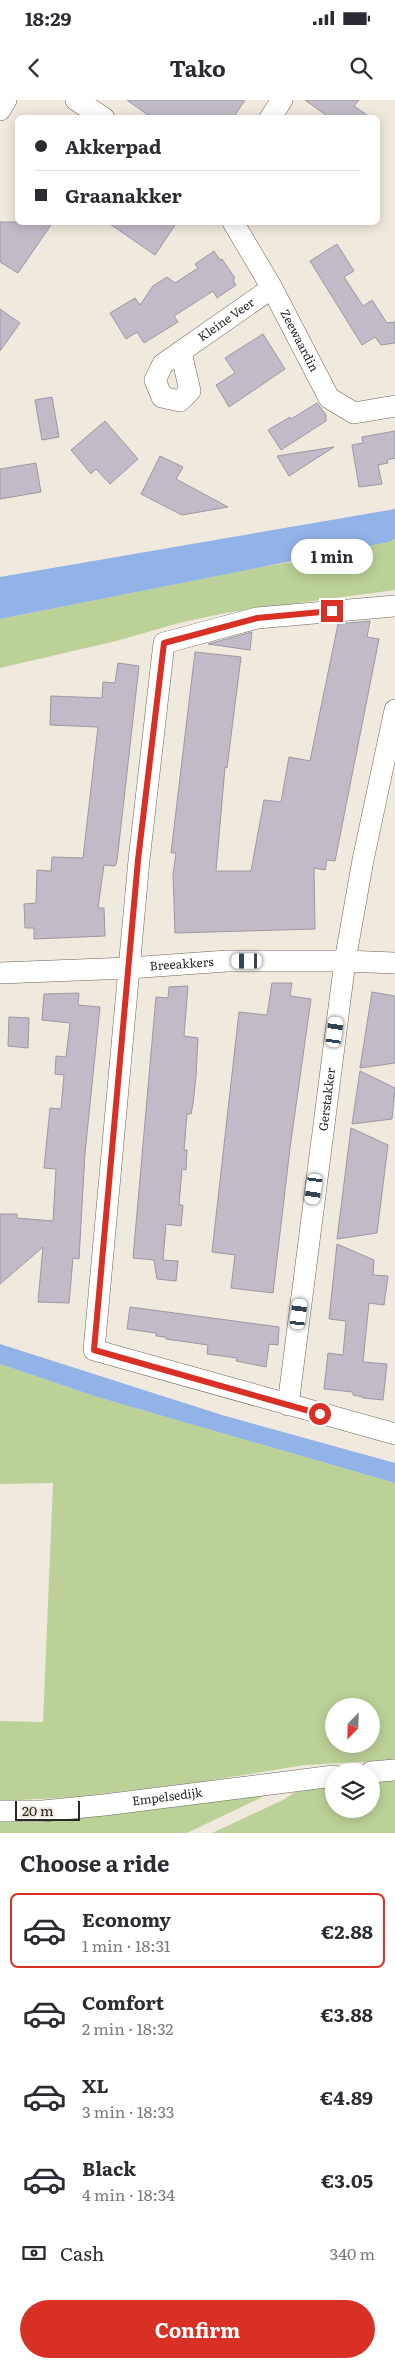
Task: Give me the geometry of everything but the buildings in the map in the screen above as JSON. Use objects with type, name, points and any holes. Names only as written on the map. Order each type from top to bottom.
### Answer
[{"type":"street","points":[[0,110],[6,100]]},
{"type":"street","points":[[76,100],[99,115]]},
{"type":"street","points":[[272,115],[282,100]]},
{"type":"street","name":"Zeewaardin","points":[[234,225],[272,288],[329,398],[354,413],[395,406]]},
{"type":"street","name":"Kleine Veer","points":[[181,352],[272,288]]},
{"type":"street","points":[[395,606],[257,618],[164,643],[138,860],[94,1350],[395,1434]]},
{"type":"street","name":"Gerstakker","points":[[288,1405],[345,961],[363,860],[395,710]]},
{"type":"street","name":"Breeakkers","points":[[0,974],[227,961],[395,963]]},
{"type":"street","points":[[380,1771],[395,1770]]},
{"type":"street","name":"Empelsedijk","points":[[0,1811],[43,1812],[325,1777]]},
{"type":"green space","points":[[395,539],[395,590],[225,613],[0,668],[0,619],[314,558]]},
{"type":"green space","points":[[0,1364],[97,1397],[395,1483],[395,1760],[305,1765],[200,1782],[75,1797],[0,1801],[0,1721],[43,1722],[53,1483],[0,1484]]},
{"type":"green space","points":[[395,1775],[395,1833],[212,1833],[283,1800],[306,1785],[325,1783],[325,1818],[380,1818],[380,1776]]},
{"type":"green space","points":[[275,1791],[187,1833],[0,1833],[0,1818]]},
{"type":"water","points":[[395,509],[395,539],[388,542],[0,619],[0,577]]},
{"type":"water","points":[[0,1344],[222,1415],[395,1463],[395,1483],[97,1397],[0,1364]]},
{"type":"route","points":[[320,1414],[94,1350],[138,860],[164,643],[257,618],[332,611]]}]
